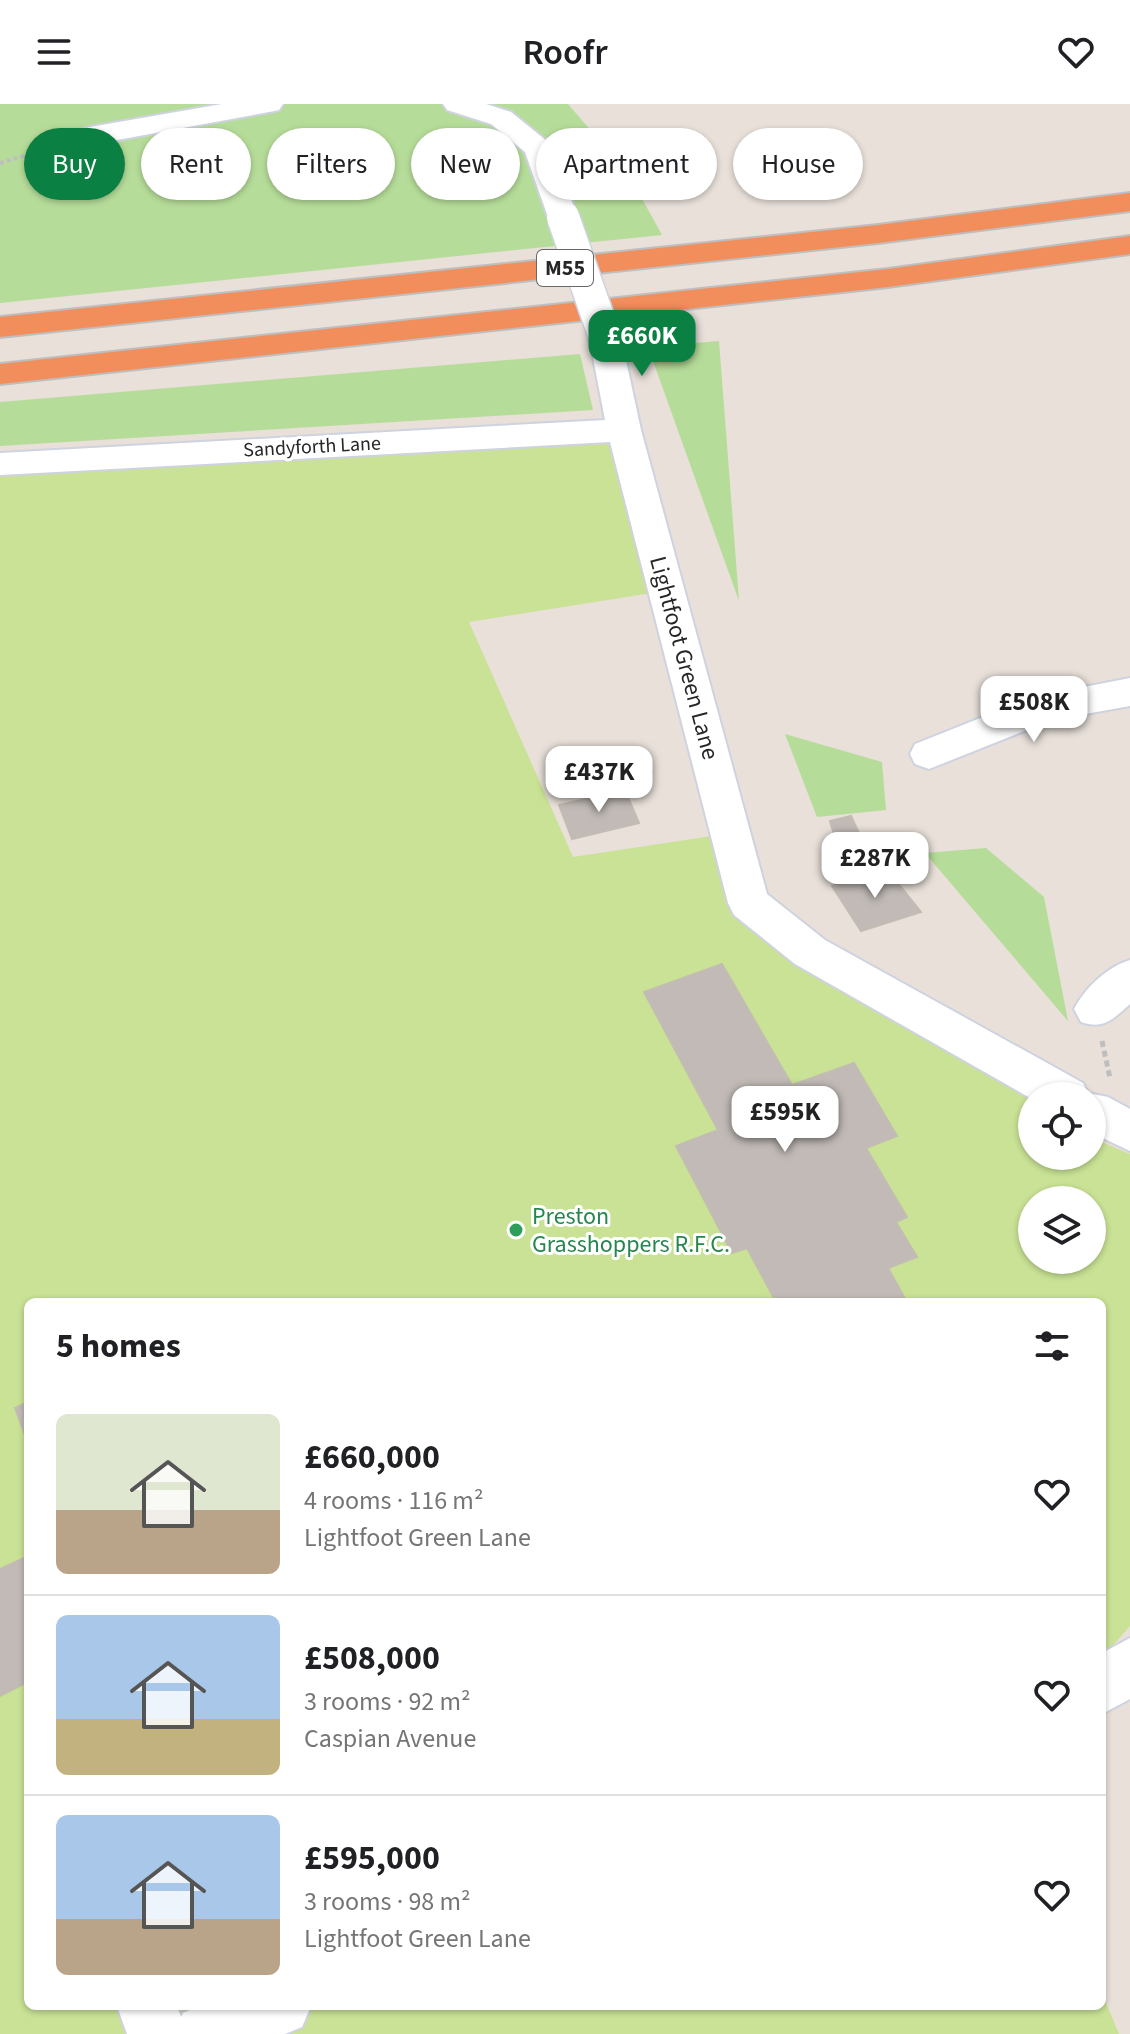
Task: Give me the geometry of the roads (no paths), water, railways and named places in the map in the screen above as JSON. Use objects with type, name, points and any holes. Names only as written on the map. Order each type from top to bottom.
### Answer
[{"type":"highway","name":"M55","points":[[0,327],[878,234],[1130,202]]},
{"type":"highway","name":"M55","points":[[0,374],[872,280],[1130,245]]},
{"type":"street","points":[[124,128],[210,108],[269,104]]},
{"type":"street","name":"Lightfoot Green Lane","points":[[457,104],[501,118],[538,148],[605,337],[624,430],[749,903],[810,952],[1042,1082]]},
{"type":"street","name":"Sandyforth Lane","points":[[0,464],[624,430]]},
{"type":"street","points":[[929,754],[1046,707],[1130,692]]},
{"type":"street","points":[[1096,1009],[1130,977]]},
{"type":"street","points":[[1106,1102],[1130,1131]]},
{"type":"street","points":[[1106,1684],[1130,1665]]},
{"type":"street","points":[[148,2010],[157,2034]]},
{"type":"street","points":[[204,2034],[270,2010]]},
{"type":"place","name":"Preston Grasshoppers R.F.C.","points":[[516,1230]]}]
